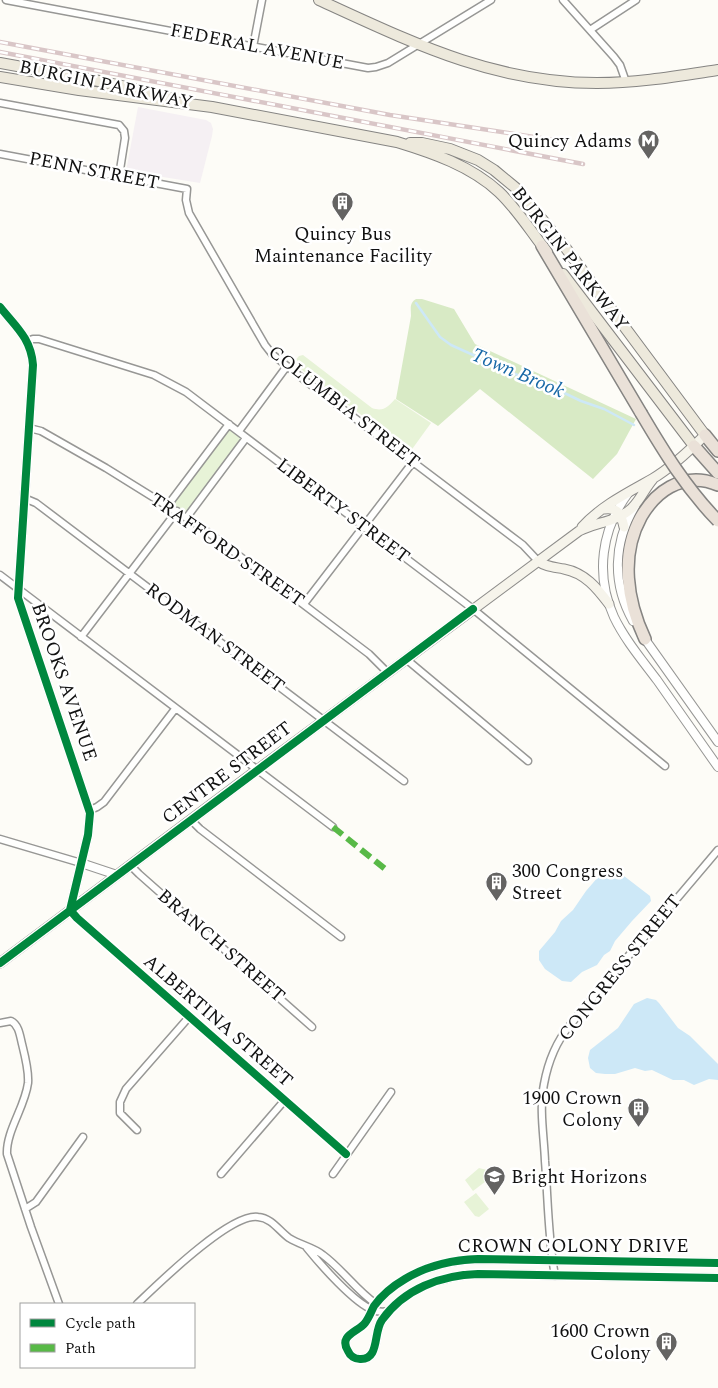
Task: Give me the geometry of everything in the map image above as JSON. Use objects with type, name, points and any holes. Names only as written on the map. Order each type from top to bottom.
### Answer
[{"type":"highway","points":[[542,246],[676,470],[700,502],[718,521]]},
{"type":"highway","points":[[705,435],[718,451]]},
{"type":"highway","points":[[694,446],[718,473]]},
{"type":"highway","points":[[645,639],[632,603],[628,578],[630,545],[637,525],[651,502],[669,488],[695,480],[718,485]]},
{"type":"main road","points":[[319,0],[337,4],[419,45],[467,63],[518,76],[574,83],[626,82],[718,70]]},
{"type":"main road","name":"BURGIN PARKWAY","points":[[0,63],[100,81],[212,107],[397,142],[422,143],[450,149],[478,160],[494,170],[517,189],[565,247],[705,435]]},
{"type":"main road","name":"BURGIN PARKWAY","points":[[0,77],[79,90],[212,107]]},
{"type":"main road","name":"BURGIN PARKWAY","points":[[397,142],[458,165],[489,183],[510,204],[694,446]]},
{"type":"main road","name":"CENTRE STREET","points":[[0,963],[578,531],[603,509],[632,489],[652,479],[705,435]]},
{"type":"main road","name":"CENTRE STREET","points":[[578,531],[632,508],[652,479]]},
{"type":"main road","points":[[603,509],[610,508],[624,527]]},
{"type":"main road","points":[[538,561],[545,566],[566,569],[583,577],[597,588],[609,604]]},
{"type":"street","name":"FEDERAL AVENUE","points":[[6,0],[368,68],[384,64],[419,45],[491,0]]},
{"type":"street","points":[[253,47],[262,0]]},
{"type":"street","points":[[563,0],[618,62],[626,82]]},
{"type":"street","points":[[590,30],[636,0]]},
{"type":"street","points":[[0,103],[119,125],[124,132],[125,138],[119,176]]},
{"type":"street","name":"PENN STREET","points":[[0,154],[187,189]]},
{"type":"street","name":"COLUMBIA STREET","points":[[187,189],[187,204],[194,222],[265,345],[287,366],[523,545],[538,561]]},
{"type":"street","points":[[0,306],[28,341]]},
{"type":"street","name":"LIBERTY STREET","points":[[28,341],[37,339],[160,378],[186,392],[473,609],[665,766]]},
{"type":"street","name":"BROOKS AVENUE","points":[[28,341],[32,353],[33,371],[18,589],[21,608],[90,810],[89,827],[70,910]]},
{"type":"street","points":[[239,431],[287,366]]},
{"type":"street","points":[[168,505],[229,424]]},
{"type":"street","name":"TRAFFORD STREET","points":[[30,428],[41,431],[187,517],[369,654],[388,673]]},
{"type":"street","points":[[187,517],[246,438]]},
{"type":"street","points":[[304,604],[413,462]]},
{"type":"street","points":[[632,489],[605,541],[604,584],[609,604],[617,623],[629,641],[718,767]]},
{"type":"street","name":"RODMAN STREET","points":[[24,498],[36,503],[404,781]]},
{"type":"street","points":[[640,498],[624,527],[618,558],[619,586],[632,619],[718,742]]},
{"type":"street","points":[[81,637],[177,511]]},
{"type":"street","points":[[0,575],[333,828]]},
{"type":"street","points":[[406,659],[528,761]]},
{"type":"street","points":[[90,810],[104,802],[175,709]]},
{"type":"street","points":[[191,820],[341,937]]},
{"type":"street","points":[[0,839],[117,875]]},
{"type":"street","name":"CONGRESS STREET","points":[[555,1276],[552,1261],[542,1099],[545,1078],[554,1052],[562,1035],[577,1016],[718,850]]},
{"type":"street","name":"BRANCH STREET","points":[[130,865],[312,1027]]},
{"type":"street","name":"ALBERTINA STREET","points":[[70,910],[75,917],[346,1154]]},
{"type":"street","points":[[137,1130],[120,1113],[121,1098],[126,1089],[189,1017]]},
{"type":"street","points":[[0,1023],[11,1021],[17,1027],[28,1074],[26,1091],[7,1151],[25,1209],[59,1303]]},
{"type":"street","points":[[333,1174],[391,1092]]},
{"type":"street","points":[[221,1174],[284,1101]]},
{"type":"street","points":[[25,1209],[36,1202],[83,1137]]},
{"type":"street","points":[[138,1303],[160,1281],[231,1225],[246,1218],[257,1217],[266,1219],[289,1238],[315,1249],[325,1256],[374,1307],[389,1311]]},
{"type":"street","name":"CROWN COLONY DRIVE","points":[[718,1263],[470,1259],[437,1264],[405,1279],[389,1290],[374,1307],[365,1323],[350,1333],[346,1342],[346,1348],[352,1356],[359,1359],[366,1358],[374,1350],[379,1324],[389,1311],[399,1301],[419,1288],[447,1277],[471,1274],[718,1278]]},
{"type":"street","points":[[356,1330],[368,1331],[373,1335],[376,1343]]},
{"type":"shaded area","points":[[138,107],[206,120],[211,123],[213,129],[212,136],[200,183],[126,171]]},
{"type":"green space","points":[[416,299],[422,299],[454,309],[475,344],[636,419],[617,454],[593,479],[480,389],[438,426],[396,399],[411,316],[411,306],[412,302]]},
{"type":"green space","points":[[303,355],[372,408],[385,408],[395,399],[431,423],[410,452],[293,363],[299,356]]},
{"type":"green space","points":[[229,424],[246,438],[187,517],[168,505]]},
{"type":"green space","points":[[479,1168],[491,1171],[494,1175],[473,1191],[465,1180]]},
{"type":"green space","points":[[476,1193],[489,1209],[479,1217],[475,1216],[464,1202]]},
{"type":"water","points":[[611,866],[650,896],[651,901],[615,941],[610,951],[604,955],[597,965],[582,972],[571,982],[562,981],[545,969],[539,960],[539,951],[586,891],[605,869]]},
{"type":"water","points":[[647,998],[656,1000],[678,1028],[690,1036],[718,1064],[718,1080],[709,1079],[694,1085],[684,1080],[673,1080],[652,1070],[645,1071],[635,1068],[615,1074],[605,1074],[596,1073],[590,1068],[588,1058],[590,1050],[618,1028],[634,1004]]},
{"type":"waterway","name":"Town Brook","points":[[416,303],[440,337],[451,345],[533,382],[604,409],[634,425]]},
{"type":"railway","points":[[0,42],[390,115],[567,142]]},
{"type":"railway","points":[[0,52],[583,164]]},
{"type":"marked path","points":[[333,827],[389,872]]},
{"type":"cycle path","points":[[0,307],[26,340],[33,365],[18,598],[90,813],[88,835],[70,910],[346,1154]]},
{"type":"cycle path","points":[[0,963],[473,609]]},
{"type":"cycle path","points":[[718,1263],[478,1259],[449,1262],[422,1270],[392,1288],[374,1306],[365,1323],[350,1334],[345,1341],[349,1353],[353,1357],[358,1359],[371,1355],[379,1325],[391,1309],[412,1292],[450,1277],[478,1274],[718,1278]]},
{"type":"place","name":"Quincy Adams","points":[[648,160]]},
{"type":"place","name":"Quincy Bus Maintenance Facility","points":[[343,222]]},
{"type":"place","name":"300 Congress Street","points":[[496,901]]},
{"type":"place","name":"1900 Crown Colony","points":[[638,1128]]},
{"type":"place","name":"Bright Horizons","points":[[495,1196]]},
{"type":"place","name":"1600 Crown Colony","points":[[666,1361]]}]
